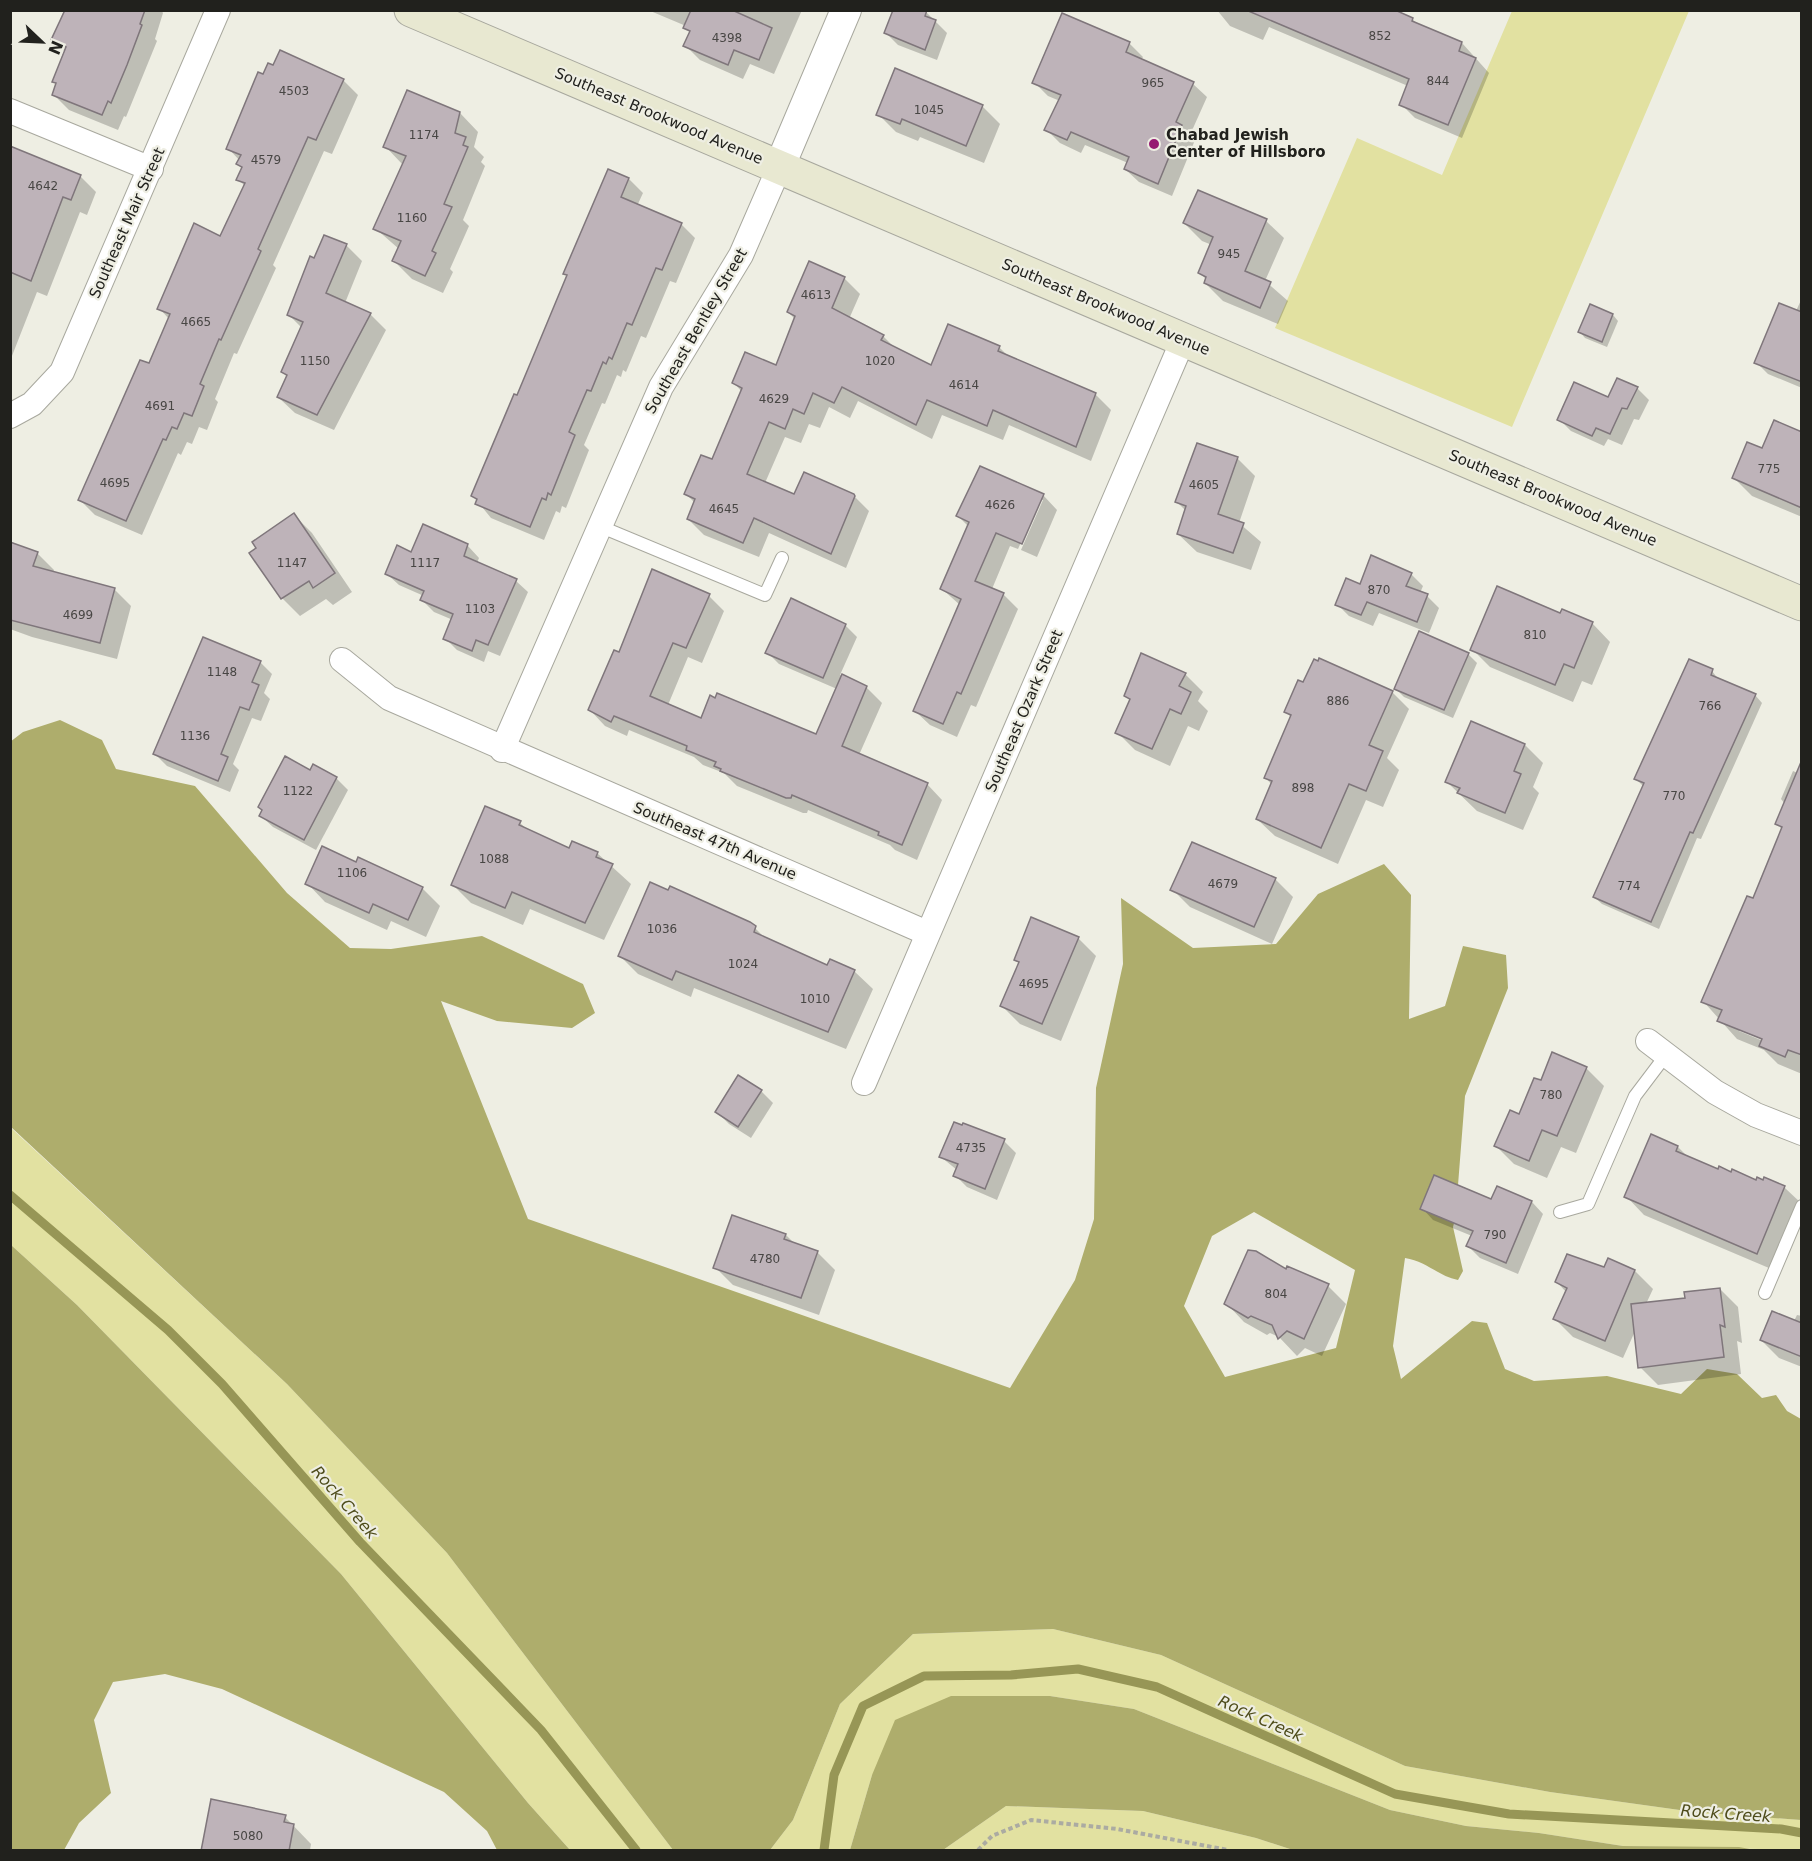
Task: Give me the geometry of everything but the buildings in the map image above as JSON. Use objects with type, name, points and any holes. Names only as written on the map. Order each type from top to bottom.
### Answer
[{"type":"main road","name":"Southeast Brookwood Avenue","points":[[411,10],[1802,604]]},
{"type":"street","name":"Southeast Mair Street","points":[[10,416],[32,404],[62,372],[218,10]]},
{"type":"street","name":"Southeast Bentley Street","points":[[502,750],[661,387],[741,255],[846,10]]},
{"type":"street","points":[[10,111],[151,169]]},
{"type":"street","name":"Southeast Ozark Street","points":[[864,1083],[1183,340]]},
{"type":"street","name":"Southeast 47th Avenue","points":[[342,660],[389,698],[502,750],[927,933]]},
{"type":"street","points":[[1657,1048],[1736,1105],[1802,1133]]},
{"type":"lane","points":[[600,526],[765,596],[782,558]]},
{"type":"lane","points":[[1560,1212],[1588,1204],[1657,1048]]},
{"type":"lane","points":[[1765,1293],[1802,1206]]},
{"type":"path","points":[[978,1851],[992,1836],[1031,1820],[1117,1829],[1228,1851]]},
{"type":"shaded area","points":[[1512,11],[1689,11],[1512,427],[1275,328],[1357,138],[1442,175]]},
{"type":"shaded area","points":[[60,720],[102,740],[116,769],[195,786],[287,893],[350,948],[391,949],[482,936],[583,984],[595,1013],[572,1028],[497,1021],[441,1001],[528,1219],[1010,1388],[1075,1280],[1094,1219],[1096,1088],[1123,964],[1121,898],[1193,948],[1276,944],[1318,894],[1384,864],[1411,895],[1409,1019],[1445,1006],[1463,946],[1506,955],[1508,988],[1465,1096],[1458,1185],[1461,1197],[1453,1227],[1463,1271],[1458,1280],[1405,1258],[1393,1346],[1401,1379],[1472,1321],[1487,1323],[1505,1369],[1534,1381],[1607,1376],[1681,1394],[1707,1369],[1737,1374],[1762,1398],[1776,1395],[1787,1411],[1801,1419],[1801,1820],[1694,1812],[1550,1792],[1405,1766],[1161,1655],[1053,1629],[913,1634],[840,1704],[793,1820],[770,1850],[673,1850],[447,1553],[287,1384],[11,1127],[10,742],[23,732]],"holes":[[[1254,1212],[1355,1270],[1336,1348],[1225,1377],[1184,1306],[1212,1236]]]},
{"type":"shaded area","points":[[10,1127],[287,1384],[447,1553],[673,1850],[570,1850],[528,1803],[341,1574],[77,1305],[11,1245]]},
{"type":"shaded area","points":[[11,1245],[77,1305],[341,1574],[528,1803],[570,1850],[497,1850],[487,1831],[444,1792],[222,1689],[165,1674],[113,1682],[94,1720],[111,1793],[79,1823],[64,1850],[11,1850]]},
{"type":"shaded area","points":[[1053,1629],[1161,1655],[1405,1766],[1550,1792],[1694,1812],[1802,1820],[1801,1850],[1623,1846],[1539,1833],[1466,1826],[1390,1810],[1134,1709],[1050,1696],[1007,1697],[872,1775],[850,1850],[770,1850],[793,1820],[840,1704],[913,1634]]},
{"type":"shaded area","points":[[951,1696],[1050,1696],[1134,1709],[1390,1810],[1466,1826],[1539,1833],[1623,1846],[1739,1847],[1755,1850],[1293,1850],[1256,1838],[1143,1811],[1006,1806],[943,1850],[850,1850],[872,1775],[895,1720]]},
{"type":"shaded area","points":[[1006,1806],[1143,1811],[1256,1838],[1293,1850],[943,1850]]},
{"type":"waterway","name":"Rock Creek","points":[[10,1195],[168,1330],[222,1384],[360,1542],[541,1730],[636,1850]]},
{"type":"waterway","name":"Rock Creek","points":[[824,1850],[834,1775],[863,1706],[924,1676],[1011,1675],[1078,1669],[1157,1687],[1395,1794],[1509,1814],[1781,1829],[1802,1833]]},
{"type":"place","name":"Chabad Jewish Center of Hillsboro","points":[[1154,144]]}]
